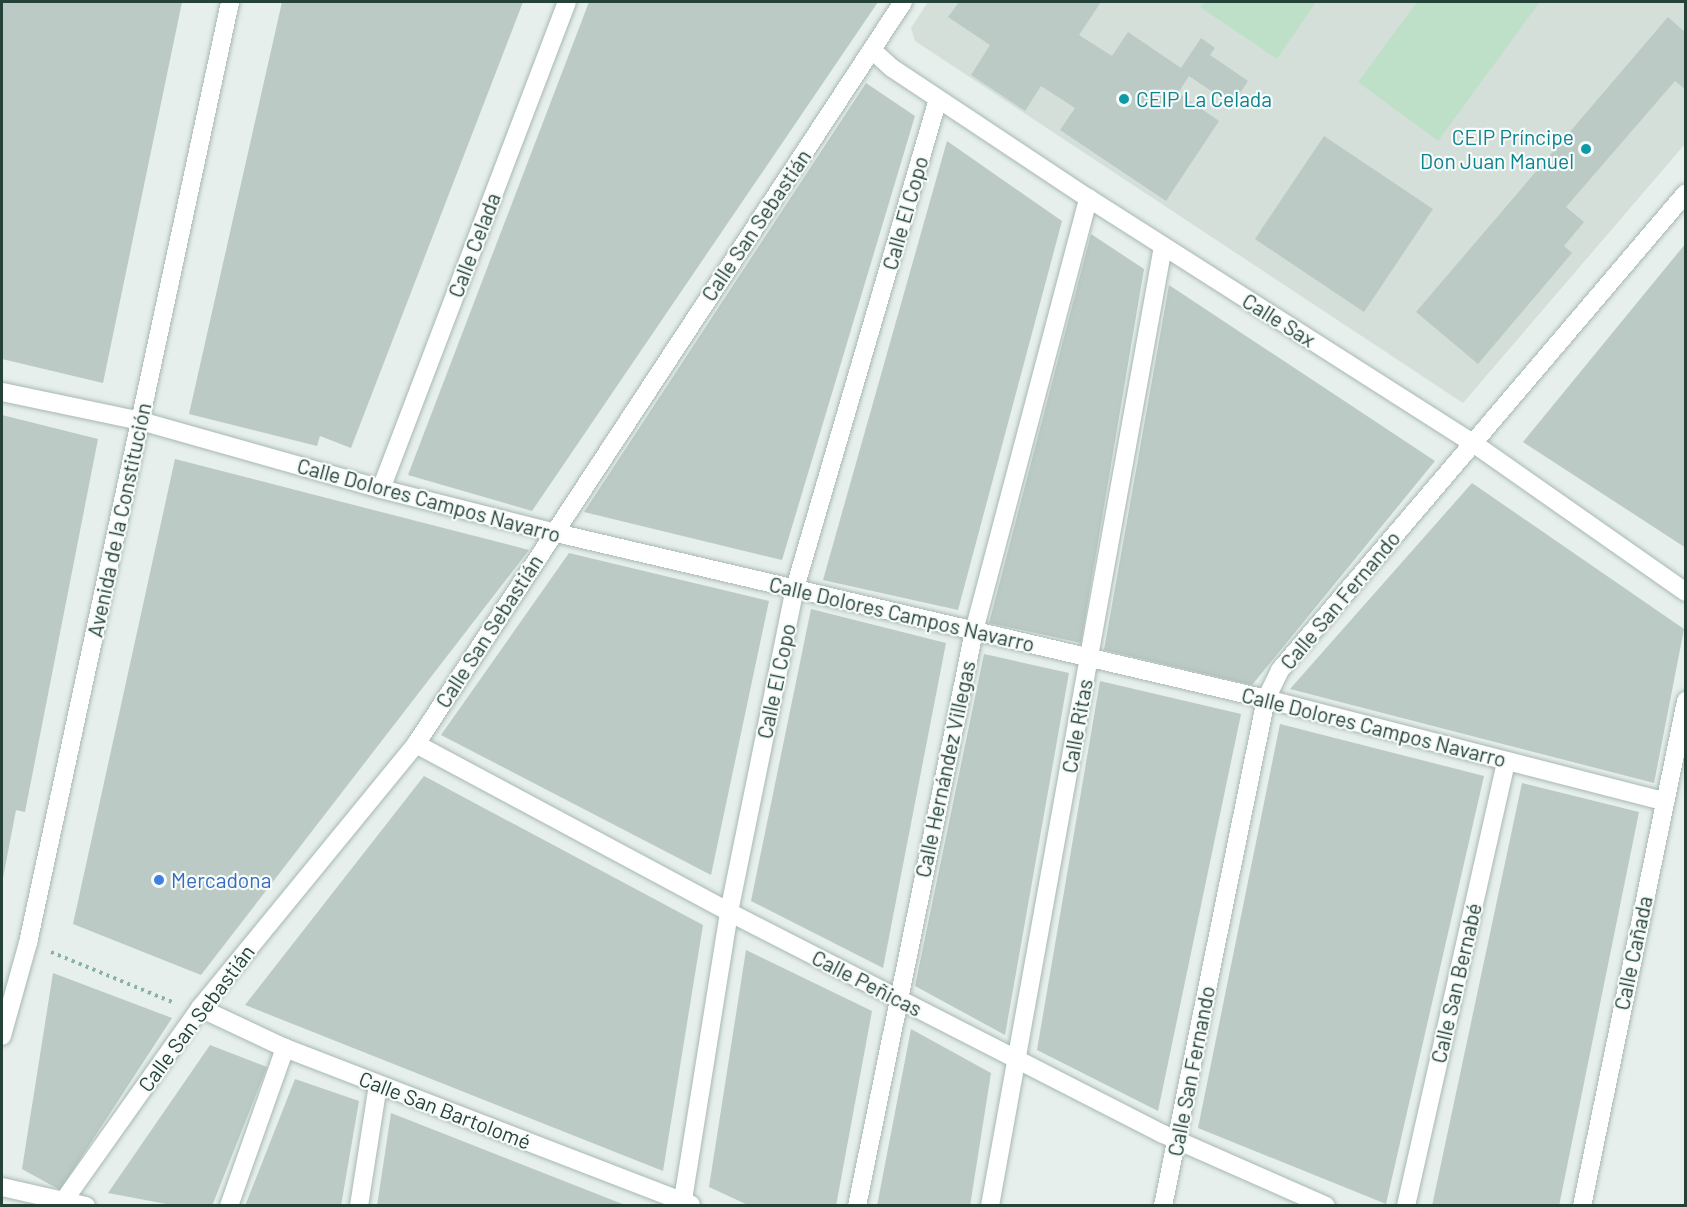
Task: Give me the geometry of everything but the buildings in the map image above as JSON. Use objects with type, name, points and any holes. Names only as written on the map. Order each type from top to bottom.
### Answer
[{"type":"street","name":"Avenida de la Constitución","points":[[2,1036],[28,943],[230,2]]},
{"type":"street","name":"Calle Celada","points":[[381,489],[567,2]]},
{"type":"street","name":"Calle San Sebastián","points":[[62,1203],[200,1008],[416,744],[552,532],[903,2]]},
{"type":"street","name":"Calle Sax","points":[[872,50],[938,99],[1088,198],[1473,443],[1686,592]]},
{"type":"street","name":"Calle El Copo","points":[[686,1204],[729,912],[795,588],[938,99]]},
{"type":"street","name":"Calle San Fernando","points":[[1163,1206],[1266,699],[1280,670],[1686,193]]},
{"type":"street","name":"Calle Hernández Villegas","points":[[857,1206],[897,999],[974,631],[1088,198]]},
{"type":"street","name":"Calle Ritas","points":[[990,1206],[1163,246]]},
{"type":"street","name":"Calle Dolores Campos Navarro","points":[[2,392],[141,421],[381,489],[552,532],[1266,699],[1664,801]]},
{"type":"street","name":"Calle Cañada","points":[[1582,1206],[1686,701]]},
{"type":"street","name":"Calle Peñicas","points":[[416,744],[729,912],[1015,1059],[1176,1140],[1326,1206]]},
{"type":"street","name":"Calle San Bernabé","points":[[1406,1206],[1506,760]]},
{"type":"street","name":"Calle San Bartolomé","points":[[200,1008],[285,1048],[686,1204]]},
{"type":"street","points":[[229,1206],[285,1048]]},
{"type":"street","points":[[359,1206],[378,1083]]},
{"type":"street","points":[[2,1187],[62,1203],[86,1206]]},
{"type":"path","points":[[28,943],[173,1003],[200,1008]]},
{"type":"shaded area","points":[[928,2],[1685,2],[1685,144],[1463,403],[915,41],[911,28]]},
{"type":"green space","points":[[1204,2],[1316,2],[1277,59],[1200,7]]},
{"type":"green space","points":[[1417,2],[1540,2],[1438,141],[1358,82]]},
{"type":"place","name":"CEIP La Celada","points":[[1124,99]]},
{"type":"place","name":"CEIP Príncipe Don Juan Manuel","points":[[1586,149]]},
{"type":"place","name":"Mercadona","points":[[159,880]]}]
